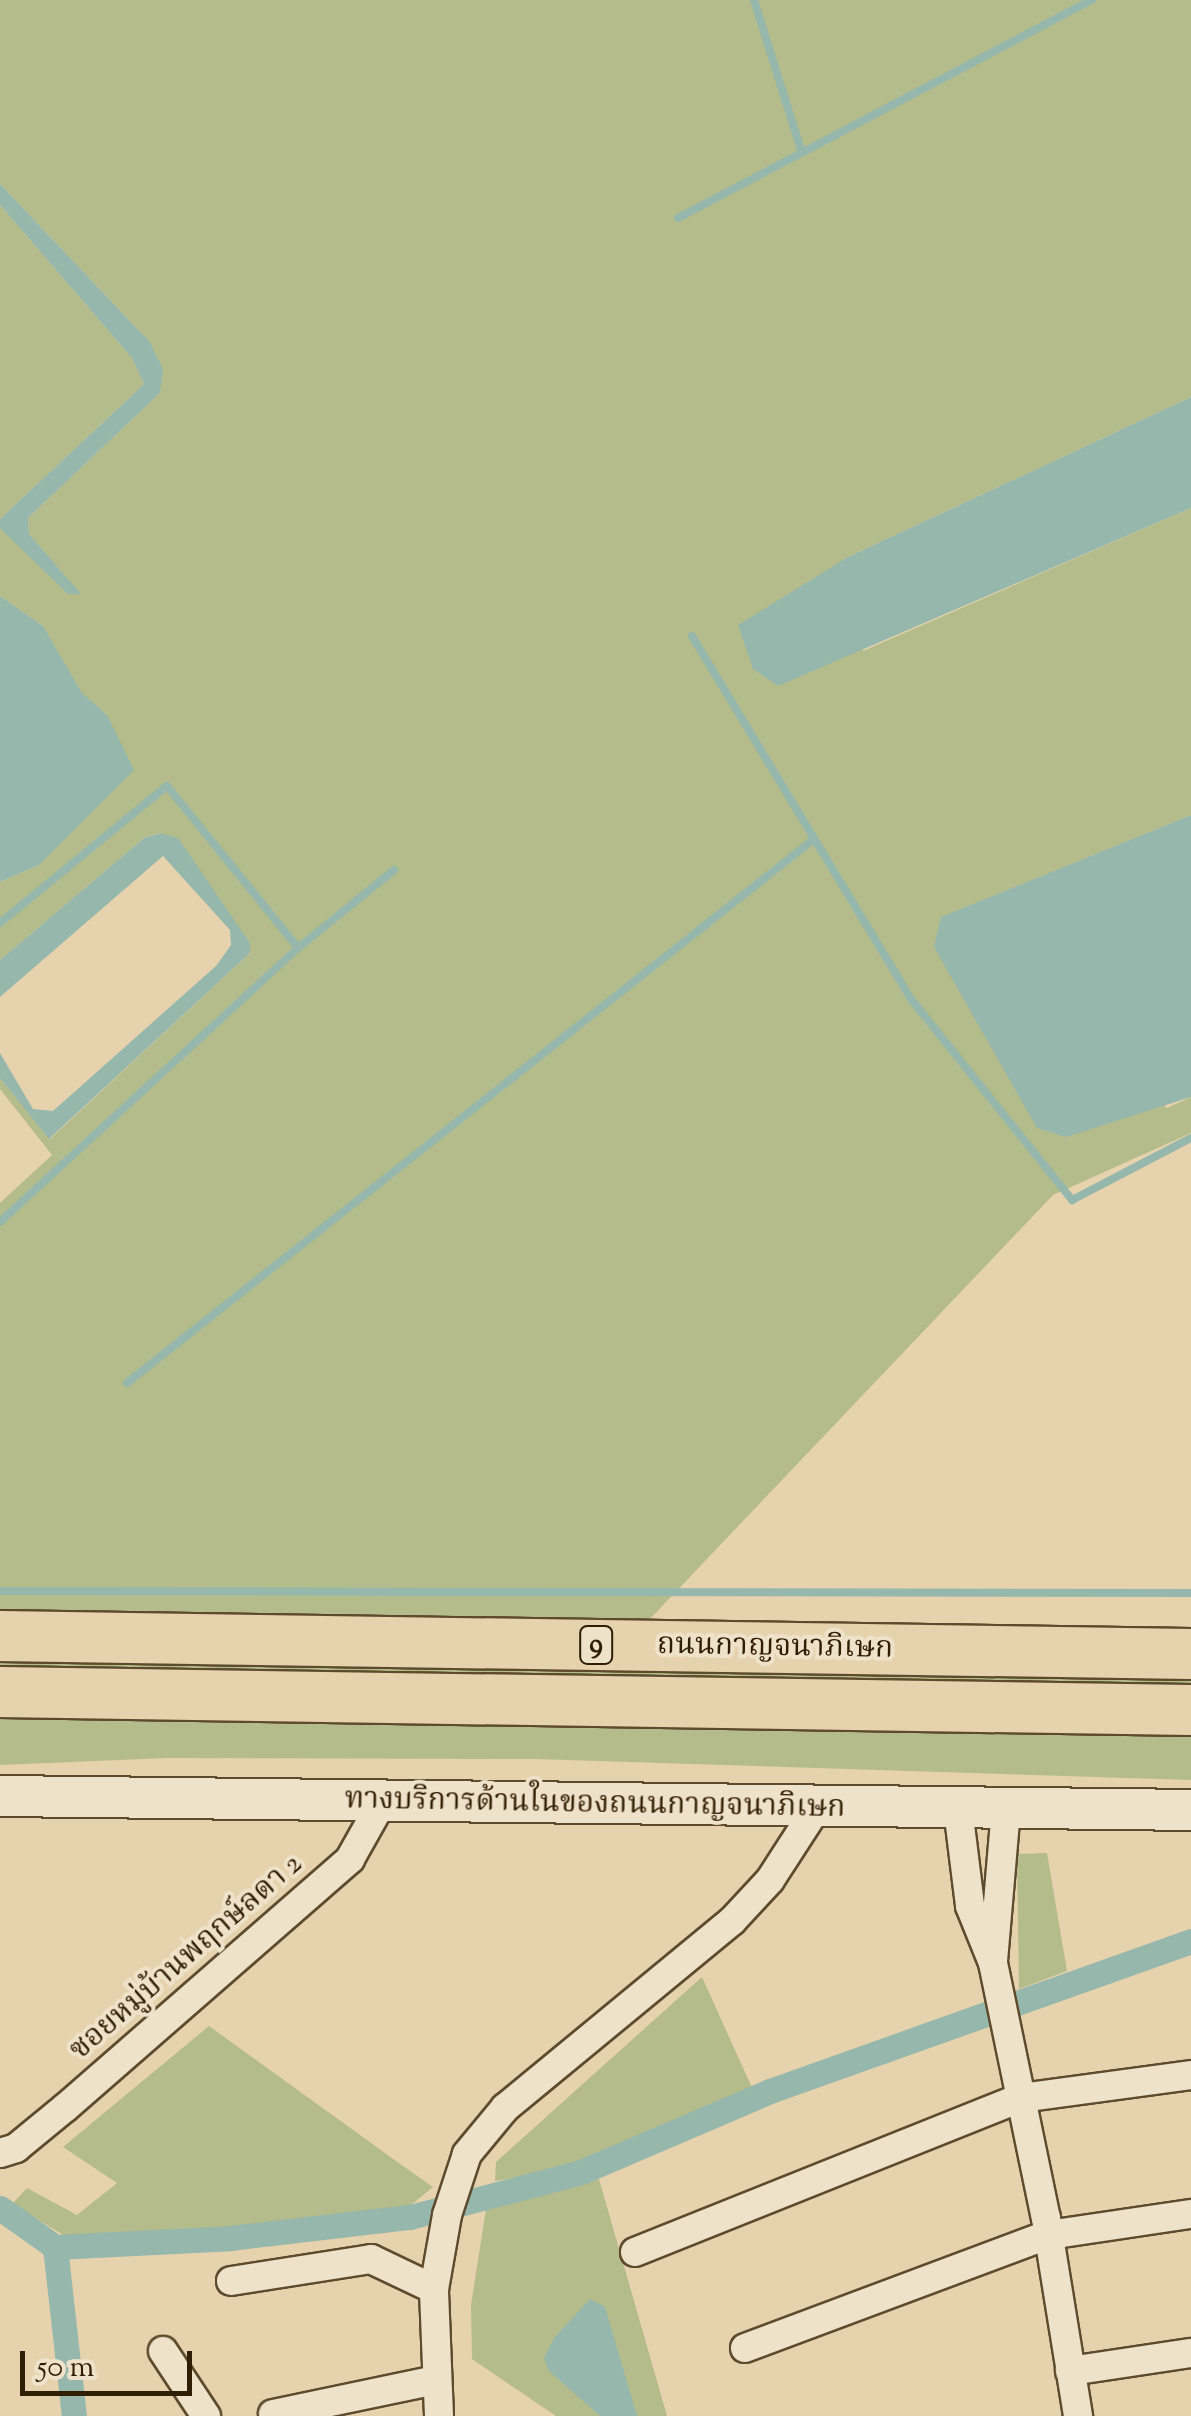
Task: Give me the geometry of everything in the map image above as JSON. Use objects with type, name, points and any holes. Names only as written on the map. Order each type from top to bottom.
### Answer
[{"type":"highway","name":"ถนนกาญจนาภิเษก","points":[[0,1636],[1191,1654]]},
{"type":"highway","name":"ถนนกาญจนาภิเษก","points":[[0,1692],[1191,1710]]},
{"type":"main road","name":"ทางบริการด้านในของถนนกาญจนาภิเษก","points":[[0,1796],[816,1809],[1191,1810]]},
{"type":"street","name":"ซอยหมู่บ้านพฤกษ์ลดา 2","points":[[5,2162],[350,1860],[382,1802]]},
{"type":"street","points":[[439,2416],[434,2289],[446,2215],[467,2154],[505,2108],[732,1921],[770,1880],[816,1809]]},
{"type":"street","points":[[958,1809],[970,1906],[993,1963],[1048,2235],[1078,2416]]},
{"type":"street","points":[[993,1963],[1006,1809]]},
{"type":"street","points":[[635,2252],[1021,2098],[1191,2075]]},
{"type":"street","points":[[745,2348],[1048,2235],[1191,2214]]},
{"type":"street","points":[[231,2281],[371,2259],[434,2289]]},
{"type":"street","points":[[163,2351],[206,2416]]},
{"type":"street","points":[[1070,2371],[1191,2354]]},
{"type":"street","points":[[273,2414],[436,2380]]},
{"type":"green space","points":[[0,0],[1191,0],[1191,397],[848,557],[863,651],[1191,508],[1191,815],[942,917],[1167,1108],[1191,1097],[1191,1133],[1053,1195],[647,1622],[1191,1633],[1191,1780],[535,1759],[167,1758],[0,1765],[0,1203],[52,1155],[0,1089],[0,1078],[50,1139],[250,953],[250,943],[159,833],[144,838],[0,960],[0,882],[39,865],[107,715],[82,694],[43,626],[0,596],[0,528],[80,594],[29,534],[28,518],[160,393],[149,341],[0,184]]},
{"type":"green space","points":[[0,205],[132,358],[144,384],[0,519]]},
{"type":"green space","points":[[1047,1853],[1067,1971],[1019,1989],[1017,1854]]},
{"type":"green space","points":[[702,1977],[753,2090],[581,2166],[495,2181],[496,2162]]},
{"type":"green space","points":[[209,2026],[433,2187],[405,2210],[201,2232],[65,2236],[12,2204],[27,2188],[77,2215],[117,2183],[63,2147]]},
{"type":"green space","points":[[599,2179],[667,2416],[556,2416],[472,2359],[471,2305],[486,2209]]},
{"type":"water","points":[[0,184],[149,341],[163,369],[160,393],[28,518],[29,534],[81,594],[68,594],[0,528],[0,519],[144,384],[132,358],[0,205]]},
{"type":"water","points":[[1191,397],[1191,508],[778,686],[753,669],[738,625],[848,557]]},
{"type":"water","points":[[0,596],[43,626],[82,693],[107,715],[134,770],[39,865],[0,882]]},
{"type":"water","points":[[1191,815],[1191,1097],[1066,1137],[1037,1128],[934,947],[941,917]]},
{"type":"water","points":[[160,833],[178,838],[250,943],[250,953],[49,1139],[0,1078],[0,1053],[33,1109],[53,1111],[216,966],[231,945],[230,930],[163,856],[0,997],[0,960],[144,838]]},
{"type":"water","points":[[590,2299],[605,2307],[637,2416],[600,2416],[549,2371],[544,2358],[554,2338]]},
{"type":"waterway","points":[[754,0],[801,150]]},
{"type":"waterway","points":[[678,218],[1092,0]]},
{"type":"waterway","points":[[692,636],[911,999],[1072,1200],[1191,1138]]},
{"type":"waterway","points":[[0,923],[167,786],[298,948]]},
{"type":"waterway","points":[[127,1383],[814,839]]},
{"type":"waterway","points":[[0,1222],[298,948],[394,870]]},
{"type":"waterway","points":[[0,1591],[1191,1593]]},
{"type":"waterway","points":[[55,2247],[230,2238],[410,2217],[581,2172],[770,2091],[1191,1941]]},
{"type":"waterway","points":[[0,2208],[55,2247],[74,2416]]}]
